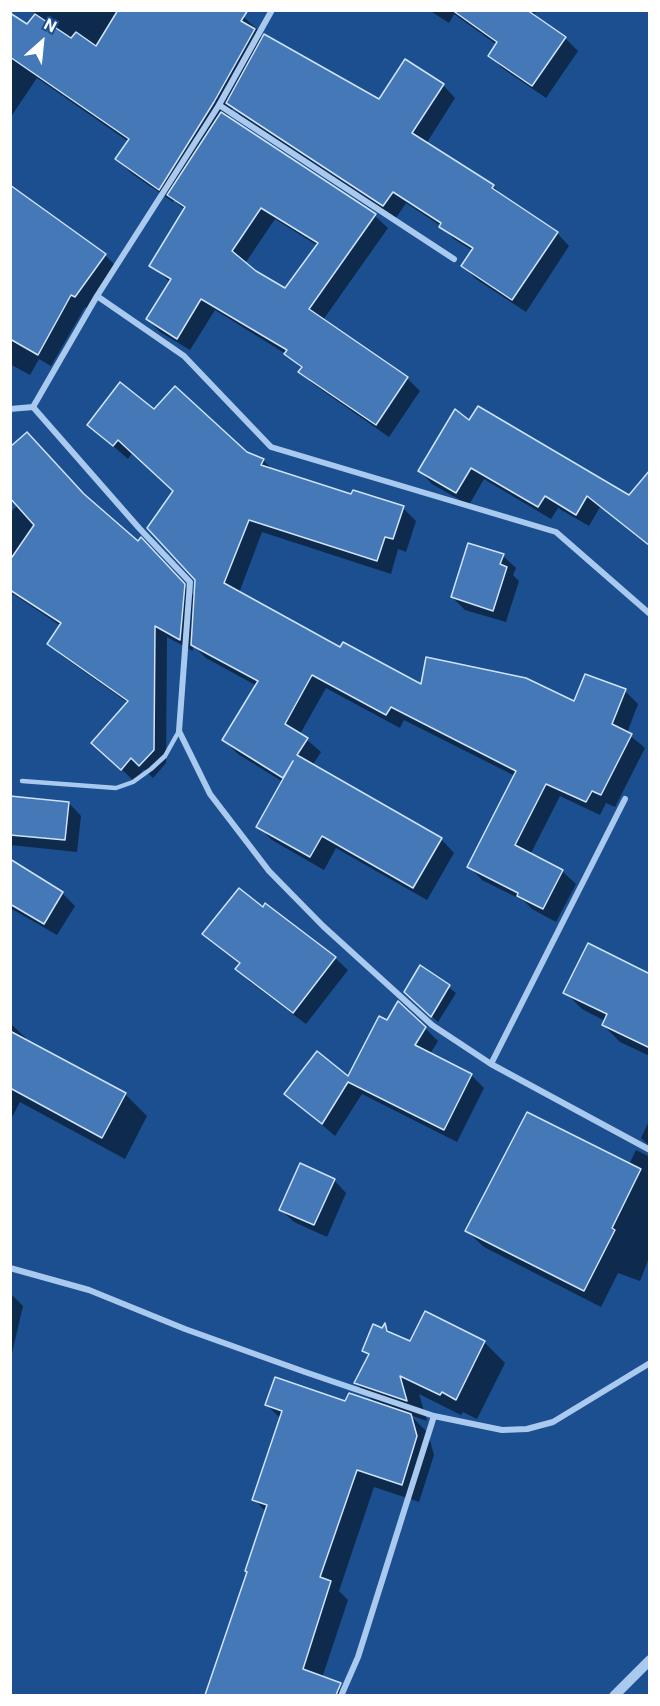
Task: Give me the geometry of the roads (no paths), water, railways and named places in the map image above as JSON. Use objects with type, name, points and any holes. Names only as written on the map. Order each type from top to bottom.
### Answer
[{"type":"street","points":[[33,407],[97,296],[219,105],[272,10]]},
{"type":"street","points":[[219,105],[454,259]]},
{"type":"street","points":[[97,296],[184,356],[271,447],[556,532],[650,614]]},
{"type":"street","points":[[10,409],[33,407]]},
{"type":"street","points":[[33,407],[139,528],[190,582],[179,731],[210,794],[269,871],[323,926],[432,1025],[491,1064],[650,1150]]},
{"type":"street","points":[[491,1064],[625,798]]},
{"type":"street","points":[[10,1268],[89,1290],[185,1329],[434,1416],[502,1430],[527,1429],[553,1422],[650,1363]]},
{"type":"street","points":[[341,1695],[358,1657],[434,1416]]},
{"type":"street","points":[[614,1695],[650,1660]]},
{"type":"lane","points":[[22,781],[116,788],[133,782],[151,769],[165,756],[179,731]]}]
